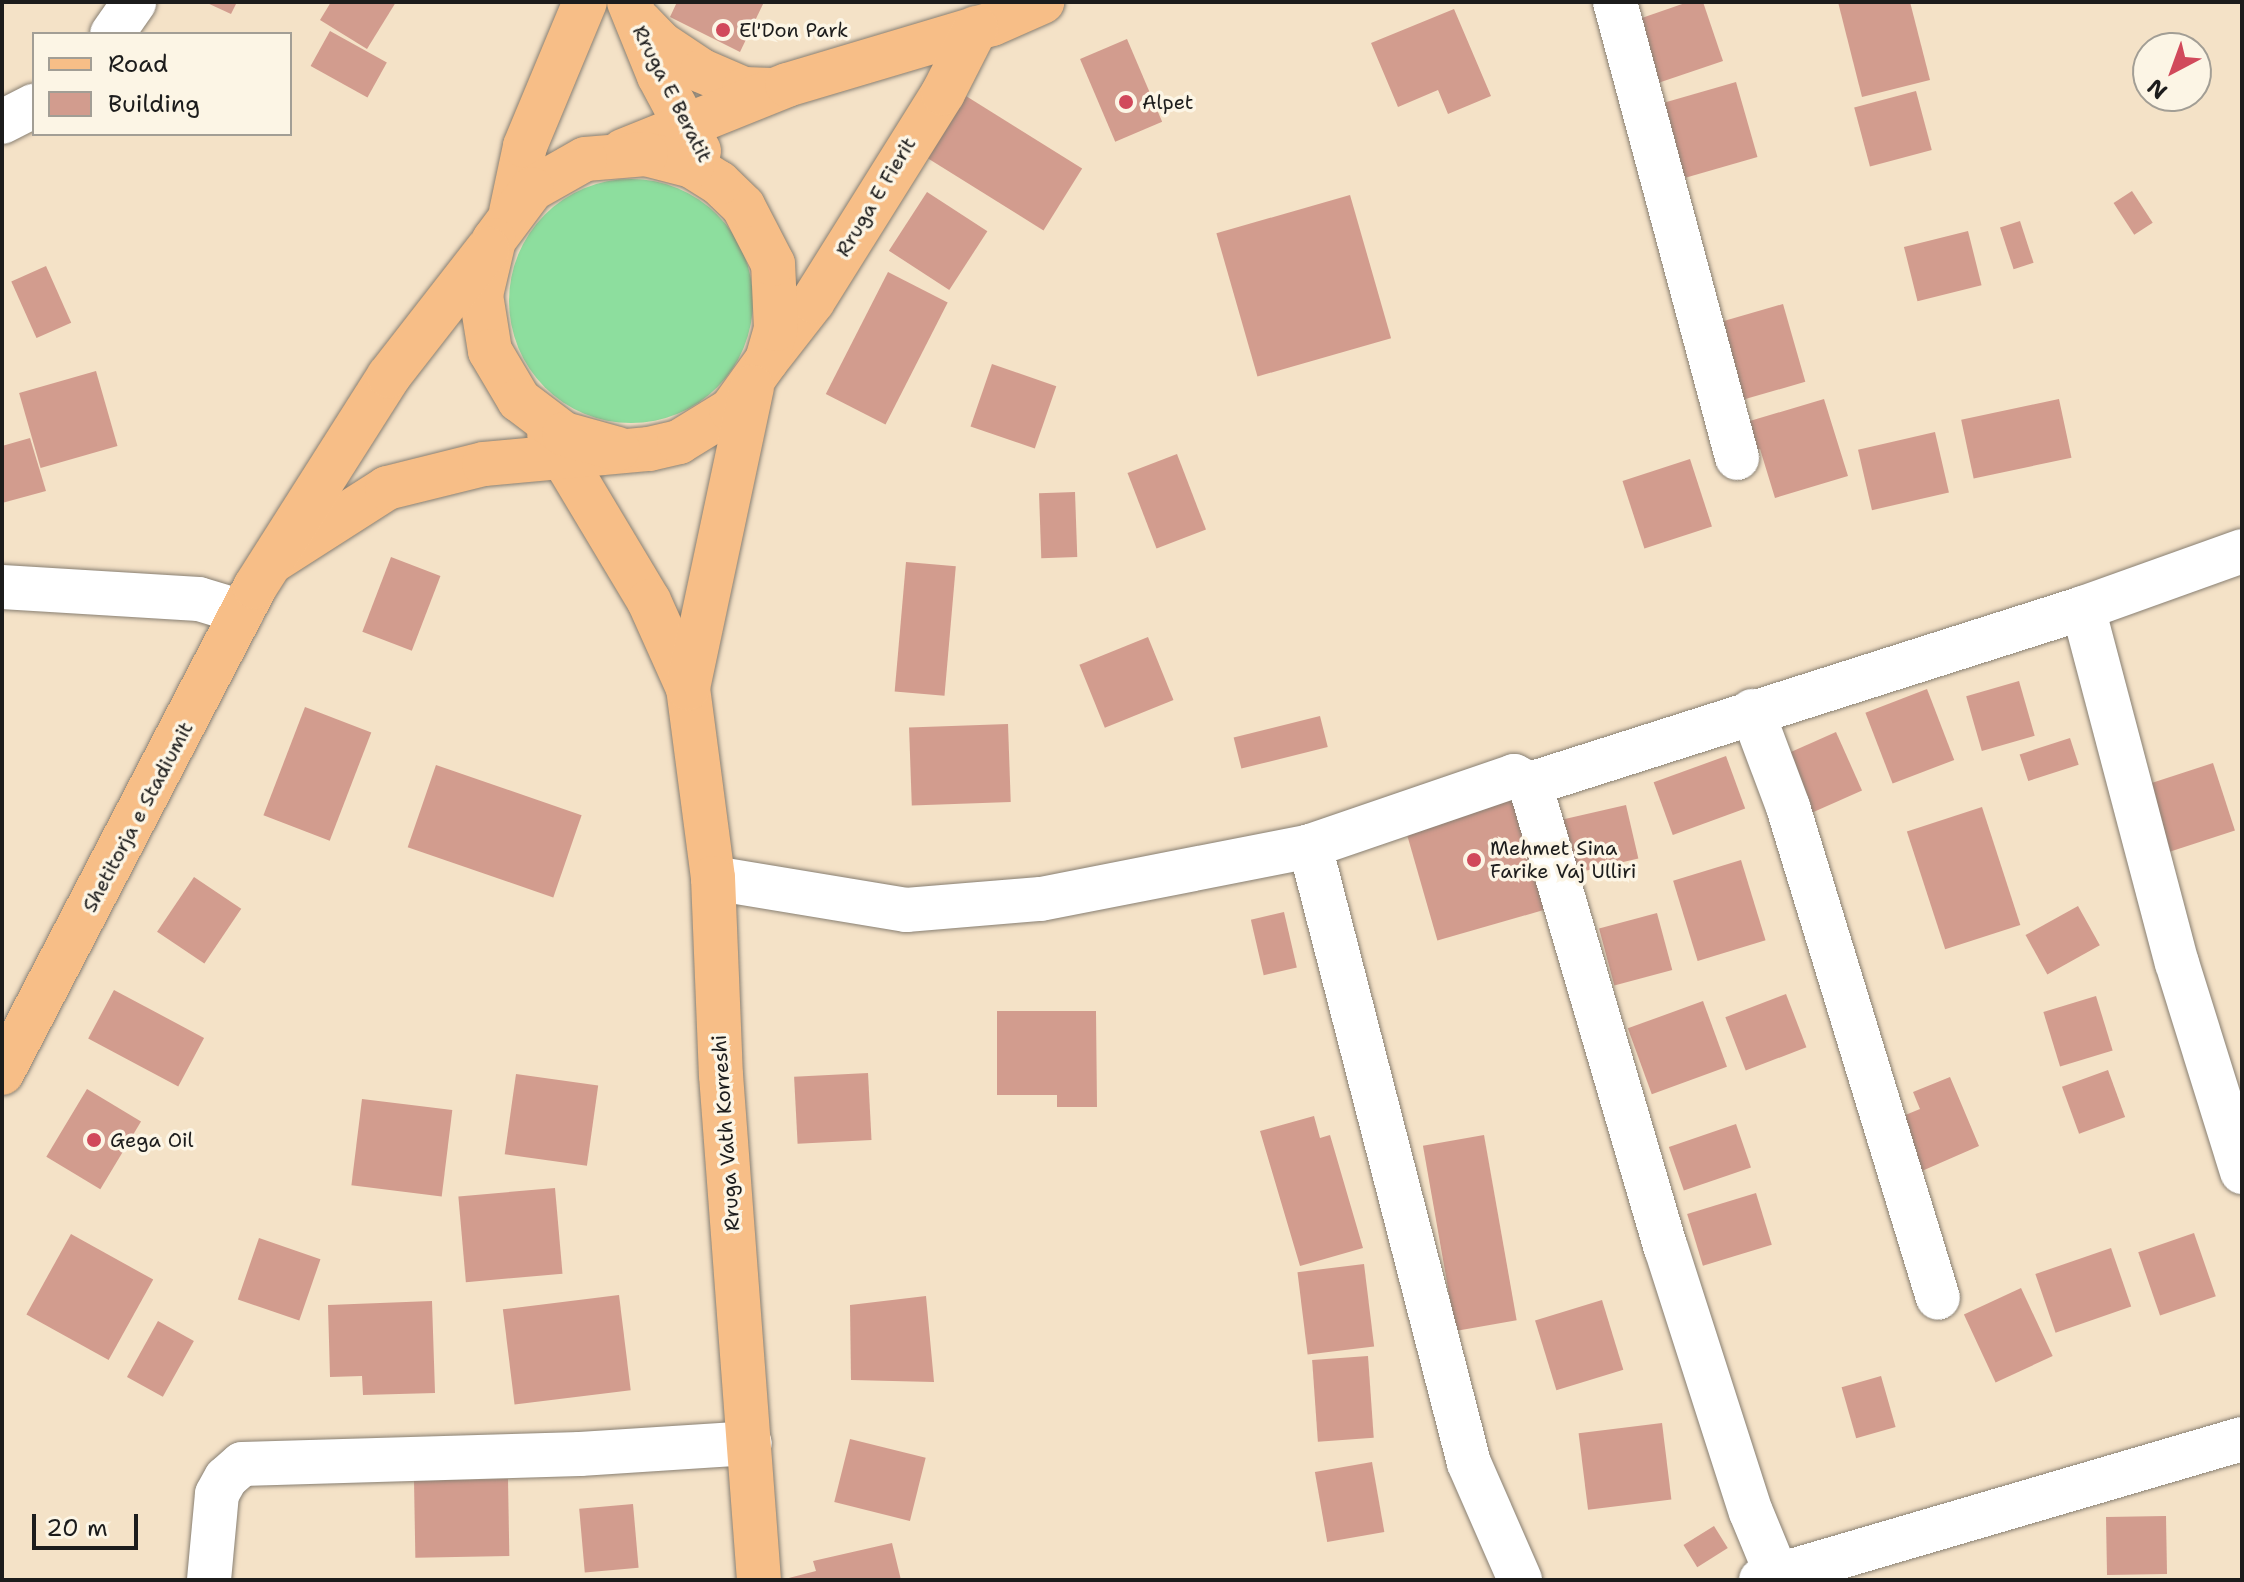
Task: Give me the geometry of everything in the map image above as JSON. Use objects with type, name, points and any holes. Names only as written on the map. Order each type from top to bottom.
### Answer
[{"type":"main road","points":[[585,2],[525,146],[503,226],[485,267],[483,324],[502,377],[539,419],[590,445],[618,449]]},
{"type":"main road","points":[[503,226],[557,172],[615,154],[772,90],[976,28],[1042,2]]},
{"type":"main road","points":[[631,8],[660,43],[702,71],[744,89],[772,90]]},
{"type":"main road","name":"Rruga E Beratit","points":[[631,8],[685,127],[719,183]]},
{"type":"main road","name":"Rruga E Fierit","points":[[618,449],[679,442],[719,420],[760,373],[813,301],[943,93],[976,28]]},
{"type":"main road","points":[[615,154],[676,160],[719,183]]},
{"type":"main road","name":"Rruga Vath Korreshi","points":[[688,688],[760,373],[777,318],[773,264],[743,206],[719,183]]},
{"type":"main road","name":"Shetitorja e Stadiumit","points":[[2,1073],[242,612],[389,376],[503,226]]},
{"type":"main road","name":"Rruga Vath Korreshi","points":[[539,419],[649,601],[688,688],[713,878],[721,1075],[759,1580]]},
{"type":"main road","name":"Shetitorja e Stadiumit","points":[[273,561],[361,501],[444,471],[618,449]]},
{"type":"main road","points":[[444,471],[488,471],[530,480],[570,503],[615,542]]},
{"type":"street","points":[[113,32],[134,2]]},
{"type":"street","points":[[1615,2],[1737,458]]},
{"type":"street","points":[[2,122],[32,107]]},
{"type":"street","points":[[713,878],[906,910],[1041,899],[1310,846],[1514,776],[1530,784],[2083,608],[2242,551]]},
{"type":"street","points":[[2,587],[199,599],[242,612]]},
{"type":"street","points":[[2083,608],[2177,963],[2242,1172]]},
{"type":"street","points":[[1752,711],[1788,807],[1938,1298]]},
{"type":"street","points":[[1530,784],[1666,1248],[1751,1512],[1769,1578],[2242,1439]]},
{"type":"street","points":[[1310,846],[1469,1463],[1520,1580]]},
{"type":"street","points":[[209,1580],[217,1494],[242,1464],[580,1454],[750,1443]]},
{"type":"green space","points":[[631,179],[655,181],[678,188],[717,215],[744,254],[751,277],[751,325],[744,348],[717,387],[678,414],[655,421],[631,423],[607,421],[584,414],[545,387],[518,348],[511,325],[509,301],[511,277],[518,254],[545,215],[584,188],[607,181]]},
{"type":"building","points":[[205,2],[237,2],[231,14]]},
{"type":"building","points":[[331,2],[396,2],[367,49],[320,20]]},
{"type":"building","name":"El'Don Park","points":[[677,2],[764,2],[740,52],[670,17]]},
{"type":"building","points":[[1688,2],[1703,2],[1723,61],[1658,83],[1636,20]]},
{"type":"building","points":[[1838,2],[1910,2],[1930,80],[1862,97]]},
{"type":"building","points":[[1454,9],[1491,96],[1448,114],[1438,90],[1398,107],[1371,43]]},
{"type":"building","points":[[330,31],[387,63],[367,97],[311,66]]},
{"type":"building","name":"Alpet","points":[[1127,39],[1162,122],[1115,142],[1080,59]]},
{"type":"building","points":[[1736,82],[1757,157],[1677,180],[1655,105]]},
{"type":"building","points":[[1916,91],[1932,150],[1870,166],[1854,108]]},
{"type":"building","points":[[966,96],[1082,169],[1043,231],[927,158]]},
{"type":"building","points":[[2132,191],[2153,223],[2134,235],[2114,203]]},
{"type":"building","points":[[927,192],[987,231],[949,290],[889,251]]},
{"type":"building","points":[[1350,195],[1391,338],[1257,377],[1216,233]]},
{"type":"building","points":[[2020,221],[2034,263],[2014,269],[2000,227]]},
{"type":"building","points":[[1968,231],[1982,285],[1918,301],[1904,247]]},
{"type":"building","points":[[46,266],[71,323],[37,338],[11,281]]},
{"type":"building","points":[[888,272],[948,302],[886,424],[826,394]]},
{"type":"building","points":[[1783,304],[1805,382],[1742,400],[1720,322]]},
{"type":"building","points":[[992,364],[1056,386],[1035,449],[971,426]]},
{"type":"building","points":[[96,371],[117,446],[41,468],[19,393]]},
{"type":"building","points":[[1824,399],[1848,476],[1775,498],[1760,449],[1742,455],[1733,426]]},
{"type":"building","points":[[2059,399],[2071,458],[1974,478],[1961,420]]},
{"type":"building","points":[[1935,432],[1949,492],[1872,510],[1858,450]]},
{"type":"building","points":[[30,438],[46,491],[2,503],[2,446]]},
{"type":"building","points":[[1177,454],[1206,530],[1157,549],[1128,473]]},
{"type":"building","points":[[1690,459],[1712,527],[1644,548],[1622,481]]},
{"type":"building","points":[[1075,492],[1077,557],[1041,558],[1039,493]]},
{"type":"building","points":[[391,557],[440,576],[412,651],[362,632]]},
{"type":"building","points":[[906,562],[956,566],[944,696],[895,692]]},
{"type":"building","points":[[1148,637],[1173,700],[1105,728],[1079,665]]},
{"type":"building","points":[[2019,681],[2035,736],[1982,751],[1966,696]]},
{"type":"building","points":[[1927,689],[1954,760],[1893,784],[1865,713]]},
{"type":"building","points":[[305,707],[371,732],[330,841],[263,815]]},
{"type":"building","points":[[1320,716],[1328,747],[1241,769],[1234,738]]},
{"type":"building","points":[[1008,724],[1011,802],[912,805],[909,727]]},
{"type":"building","points":[[1836,732],[1862,790],[1802,817],[1776,759]]},
{"type":"building","points":[[2070,738],[2079,765],[2028,781],[2020,754]]},
{"type":"building","points":[[1726,756],[1745,809],[1673,835],[1654,782]]},
{"type":"building","points":[[2213,763],[2235,831],[2167,852],[2145,785]]},
{"type":"building","points":[[436,765],[582,815],[553,897],[408,847]]},
{"type":"building","name":"Mehmet Sina Farike Vaj Ulliri","points":[[1511,780],[1548,909],[1437,941],[1400,812]]},
{"type":"building","points":[[1626,805],[1638,859],[1575,873],[1563,820]]},
{"type":"building","points":[[1982,807],[2020,925],[1945,949],[1907,831]]},
{"type":"building","points":[[1741,860],[1766,940],[1698,961],[1673,881]]},
{"type":"building","points":[[194,877],[241,909],[204,964],[157,932]]},
{"type":"building","points":[[2078,906],[2100,945],[2047,974],[2026,935]]},
{"type":"building","points":[[1284,912],[1297,968],[1264,975],[1251,920]]},
{"type":"building","points":[[1657,913],[1672,970],[1614,986],[1599,929]]},
{"type":"building","points":[[114,990],[204,1038],[178,1086],[88,1039]]},
{"type":"building","points":[[1786,994],[1806,1047],[1746,1071],[1725,1017]]},
{"type":"building","points":[[2096,996],[2113,1051],[2060,1067],[2043,1012]]},
{"type":"building","points":[[1703,1001],[1727,1067],[1652,1094],[1628,1028]]},
{"type":"building","points":[[997,1011],[1096,1011],[1097,1107],[1057,1107],[1057,1095],[997,1095]]},
{"type":"building","points":[[2108,1070],[2125,1117],[2079,1134],[2062,1087]]},
{"type":"building","points":[[868,1073],[872,1140],[798,1144],[794,1077]]},
{"type":"building","points":[[516,1074],[598,1086],[587,1166],[505,1154]]},
{"type":"building","points":[[1950,1077],[1979,1146],[1915,1174],[1893,1120],[1920,1109],[1913,1092]]},
{"type":"building","name":"Gega Oil","points":[[87,1089],[141,1121],[100,1189],[46,1157]]},
{"type":"building","points":[[362,1099],[452,1110],[442,1196],[351,1185]]},
{"type":"building","points":[[1314,1116],[1320,1138],[1330,1135],[1363,1248],[1300,1266],[1260,1131]]},
{"type":"building","points":[[1736,1124],[1751,1167],[1684,1191],[1669,1147]]},
{"type":"building","points":[[1484,1135],[1517,1320],[1456,1331],[1423,1146]]},
{"type":"building","points":[[555,1188],[562,1274],[466,1282],[458,1196]]},
{"type":"building","points":[[1756,1193],[1772,1245],[1703,1266],[1687,1214]]},
{"type":"building","points":[[2194,1233],[2216,1296],[2160,1316],[2138,1252]]},
{"type":"building","points":[[71,1234],[153,1280],[109,1360],[26,1314]]},
{"type":"building","points":[[259,1238],[320,1259],[299,1321],[238,1299]]},
{"type":"building","points":[[2111,1248],[2131,1307],[2056,1333],[2035,1274]]},
{"type":"building","points":[[1364,1264],[1374,1346],[1308,1355],[1297,1272]]},
{"type":"building","points":[[2021,1288],[2053,1356],[1996,1383],[1964,1315]]},
{"type":"building","points":[[619,1295],[631,1390],[515,1405],[503,1309]]},
{"type":"building","points":[[926,1296],[934,1382],[851,1380],[850,1305]]},
{"type":"building","points":[[1602,1300],[1623,1370],[1556,1390],[1535,1320]]},
{"type":"building","points":[[432,1301],[435,1393],[363,1395],[362,1376],[330,1377],[328,1305]]},
{"type":"building","points":[[158,1321],[194,1341],[163,1397],[127,1377]]},
{"type":"building","points":[[1368,1356],[1374,1438],[1318,1442],[1312,1360]]},
{"type":"building","points":[[1881,1376],[1896,1427],[1856,1438],[1842,1387]]},
{"type":"building","points":[[1662,1423],[1671,1499],[1588,1510],[1579,1433]]},
{"type":"building","points":[[850,1439],[926,1458],[910,1521],[834,1502]]},
{"type":"building","points":[[1372,1462],[1384,1532],[1327,1542],[1315,1472]]},
{"type":"building","points":[[508,1479],[509,1556],[415,1558],[414,1481]]},
{"type":"building","points":[[633,1504],[639,1568],[585,1572],[579,1509]]},
{"type":"building","points":[[2166,1516],[2167,1574],[2107,1575],[2106,1517]]},
{"type":"building","points":[[1714,1526],[1728,1548],[1697,1567],[1683,1545]]},
{"type":"building","points":[[892,1543],[901,1580],[781,1580],[816,1571],[813,1561]]},
{"type":"place","name":"El'Don Park","points":[[723,30]]},
{"type":"place","name":"Alpet","points":[[1126,102]]},
{"type":"place","name":"Mehmet Sina Farike Vaj Ulliri","points":[[1474,860]]},
{"type":"place","name":"Gega Oil","points":[[94,1140]]}]
